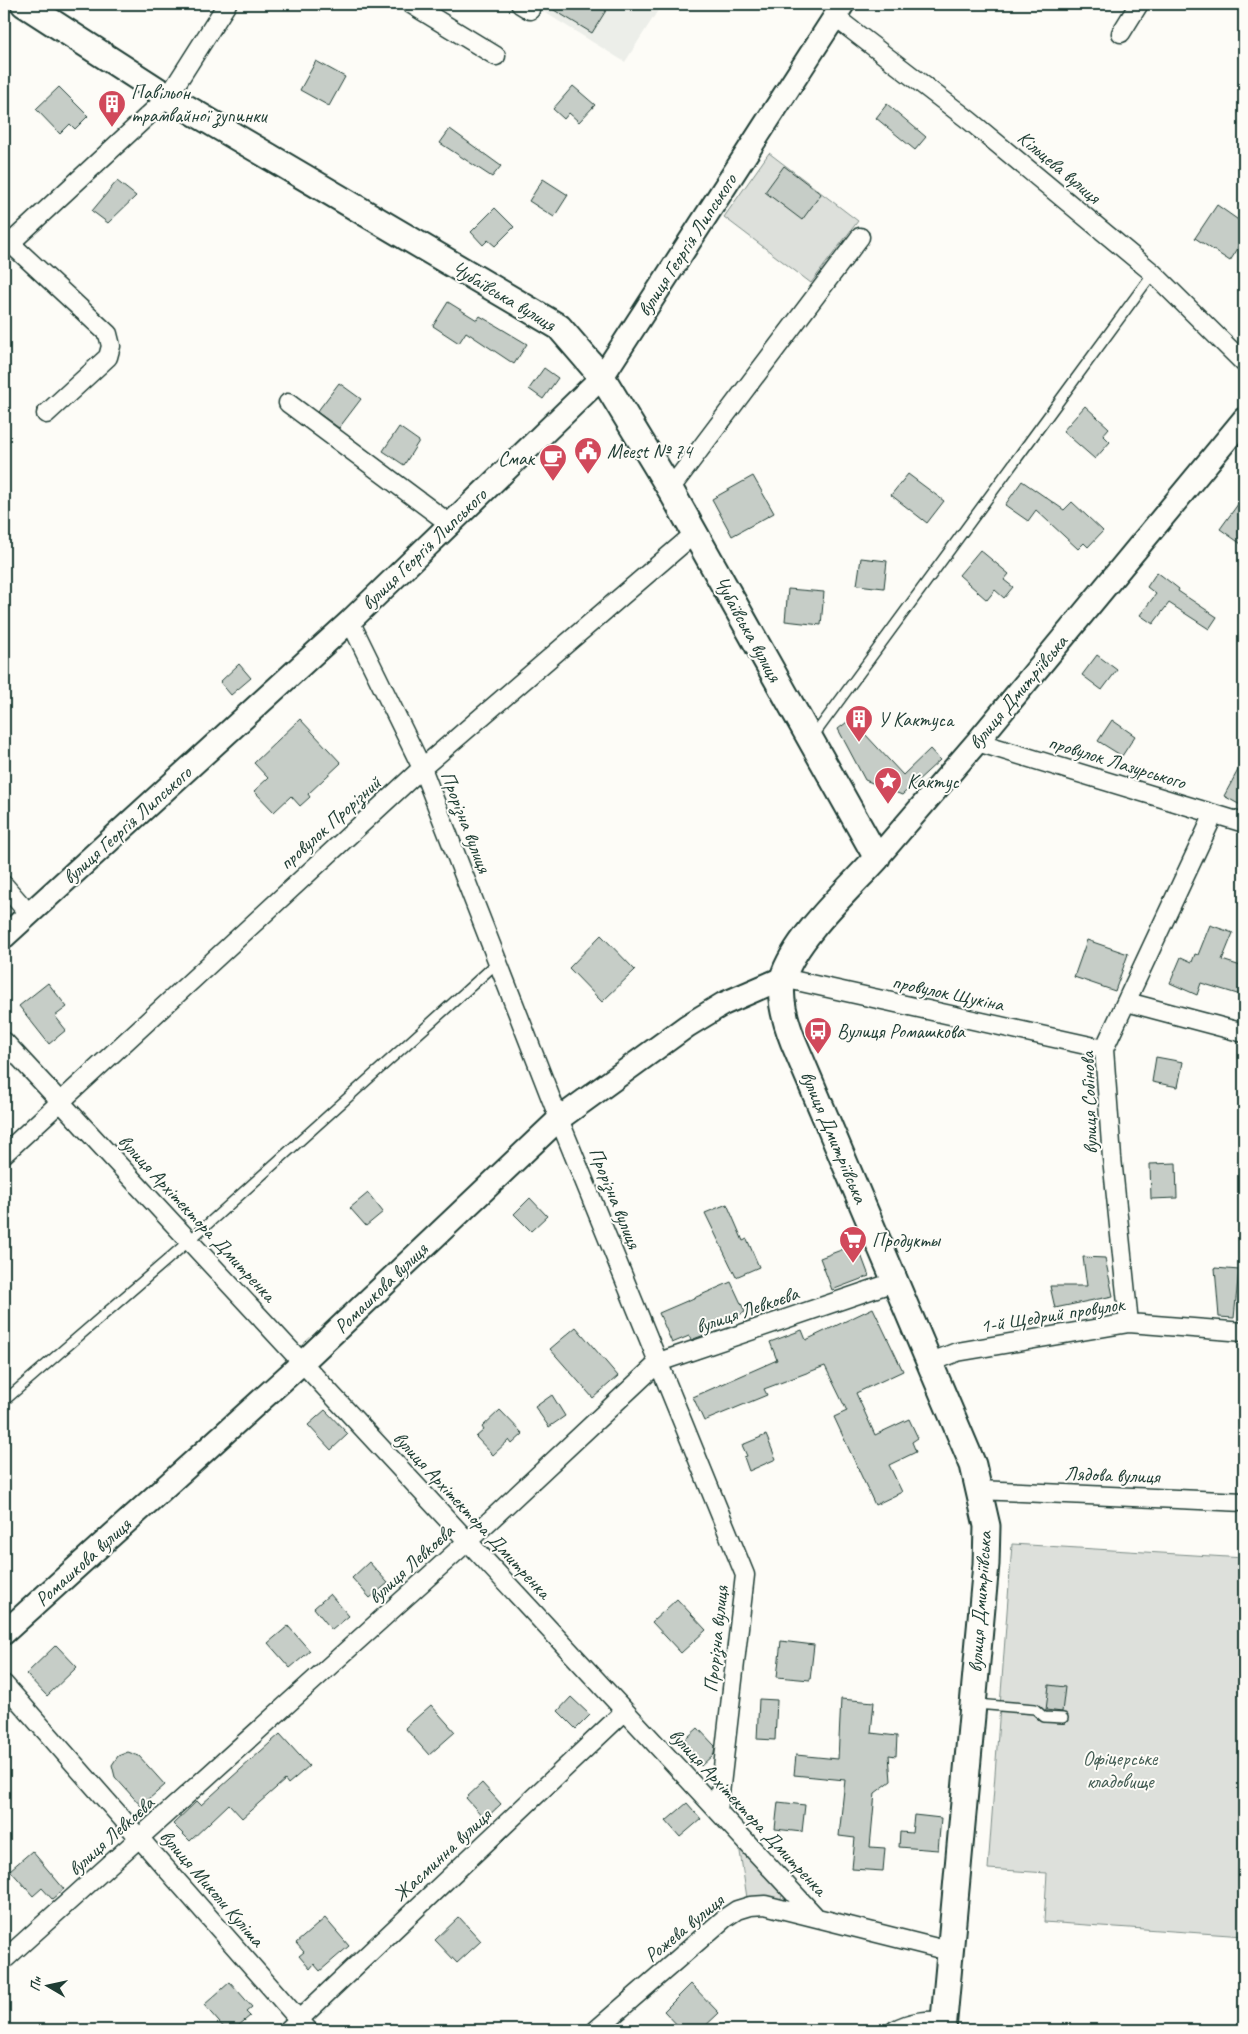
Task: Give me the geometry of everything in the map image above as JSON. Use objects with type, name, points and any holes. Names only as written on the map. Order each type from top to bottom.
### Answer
[{"type":"main road","name":"Чубаївська вулиця","points":[[24,4],[168,97],[559,327],[602,378],[670,489],[876,858]]},
{"type":"main road","name":"вулиця Дмитріївська","points":[[876,858],[807,935],[794,955],[783,978],[782,997],[786,1023],[973,1465],[987,1526],[986,1564],[949,1951],[944,2026]]},
{"type":"street","points":[[46,414],[108,357],[110,340],[108,334],[100,325],[7,246],[168,97],[227,4]]},
{"type":"street","points":[[411,4],[496,56]]},
{"type":"street","points":[[1121,33],[1139,4]]},
{"type":"street","name":"Кільцева вулиця","points":[[839,11],[1153,273],[1244,363]]},
{"type":"street","name":"вулиця Георгія Липського","points":[[4,937],[350,621],[602,378],[839,11]]},
{"type":"street","points":[[670,489],[860,237]]},
{"type":"street","points":[[288,403],[450,524]]},
{"type":"street","name":"вулиця Дмитріївська","points":[[876,858],[977,742],[1244,419]]},
{"type":"street","name":"провулок Прорізний","points":[[4,1154],[422,768],[694,534]]},
{"type":"street","name":"Прорізна вулиця","points":[[350,621],[422,768],[559,1119],[745,1575],[718,1811]]},
{"type":"street","name":"провулок Лазурського","points":[[977,742],[1244,823]]},
{"type":"street","name":"вулиця Собінова","points":[[1129,1323],[1112,1158],[1104,1049],[1214,814]]},
{"type":"street","points":[[4,885],[29,914]]},
{"type":"street","name":"провулок Щукіна","points":[[783,978],[1104,1049]]},
{"type":"street","name":"Ромашкова вулиця","points":[[4,1633],[302,1363],[559,1119],[687,1026],[723,1004],[783,978]]},
{"type":"street","points":[[1127,1002],[1244,1033]]},
{"type":"street","name":"вулиця Архітектора Дмитренка","points":[[4,1040],[815,1916],[949,1951]]},
{"type":"street","name":"вулиця Левкоєва","points":[[4,1960],[468,1541],[659,1362],[894,1282]]},
{"type":"street","name":"1-й Щедрий провулок","points":[[929,1363],[958,1352],[1129,1323],[1244,1332]]},
{"type":"street","name":"Лядова вулиця","points":[[978,1490],[1244,1502]]},
{"type":"street","name":"вулиця Миколи Куліша","points":[[4,1684],[141,1838],[298,2027]]},
{"type":"street","name":"Жасминна вулиця","points":[[298,2027],[625,1711]]},
{"type":"street","name":"Рожева вулиця","points":[[596,2030],[737,1910],[750,1906],[765,1905],[815,1916]]},
{"type":"street","points":[[894,2030],[904,2025],[924,2020],[944,2026]]},
{"type":"lane","points":[[810,741],[1153,273]]},
{"type":"lane","points":[[4,1401],[189,1241],[498,962]]},
{"type":"lane","points":[[973,1703],[1035,1709],[1044,1717],[1063,1718]]},
{"type":"shaded area","points":[[531,4],[662,4],[625,62]]},
{"type":"green space","points":[[769,153],[858,221],[811,283],[724,217]]},
{"type":"green space","name":"Офіцерське кладовище","points":[[1012,1544],[1244,1558],[1244,1936],[1044,1922],[1047,1873],[988,1869]]},
{"type":"green space","points":[[739,1845],[786,1889],[778,1903],[747,1898]]},
{"type":"building","points":[[544,4],[610,4],[592,33]]},
{"type":"building","points":[[316,61],[345,77],[329,106],[300,90]]},
{"type":"building","points":[[573,86],[595,105],[579,122],[569,113],[564,119],[553,109]]},
{"type":"building","points":[[59,87],[88,116],[75,129],[70,124],[60,134],[36,109]]},
{"type":"building","points":[[887,104],[926,137],[915,150],[876,118]]},
{"type":"building","points":[[450,129],[501,166],[492,177],[440,143]]},
{"type":"building","points":[[784,166],[821,194],[802,220],[765,192]]},
{"type":"building","points":[[543,179],[568,195],[554,217],[529,201]]},
{"type":"building","points":[[117,181],[136,196],[108,223],[92,211]]},
{"type":"building","points":[[1217,205],[1244,224],[1244,239],[1230,261],[1195,238]]},
{"type":"building","points":[[495,208],[514,227],[495,246],[488,240],[483,245],[471,232]]},
{"type":"building","points":[[448,302],[477,320],[480,316],[527,344],[514,364],[466,332],[459,343],[433,326]]},
{"type":"building","points":[[544,368],[558,378],[543,399],[529,389]]},
{"type":"building","points":[[339,383],[361,399],[339,428],[317,412]]},
{"type":"building","points":[[1085,406],[1109,428],[1103,435],[1110,442],[1095,459],[1063,431]]},
{"type":"building","points":[[399,427],[419,441],[404,465],[383,451]]},
{"type":"building","points":[[908,474],[944,501],[927,523],[891,495]]},
{"type":"building","points":[[753,476],[774,513],[732,536],[712,499]]},
{"type":"building","points":[[1022,481],[1064,510],[1072,502],[1103,531],[1088,547],[1084,543],[1078,549],[1036,510],[1028,521],[1005,505]]},
{"type":"building","points":[[1244,496],[1244,546],[1220,529]]},
{"type":"building","points":[[980,550],[1009,574],[1004,580],[1013,587],[1004,598],[995,590],[987,600],[959,575]]},
{"type":"building","points":[[861,558],[887,561],[884,588],[857,585]]},
{"type":"building","points":[[1157,572],[1179,589],[1178,591],[1217,617],[1209,629],[1169,603],[1153,624],[1140,615],[1156,594],[1147,587]]},
{"type":"building","points":[[788,589],[824,592],[821,625],[785,621]]},
{"type":"building","points":[[1097,655],[1117,670],[1102,690],[1082,675]]},
{"type":"building","points":[[239,664],[251,678],[231,695],[220,682]]},
{"type":"building","points":[[300,719],[341,763],[308,794],[310,797],[300,806],[291,796],[274,812],[254,791],[268,778],[254,763]]},
{"type":"building","points":[[851,719],[903,775],[930,749],[940,760],[902,795],[865,780],[838,729]]},
{"type":"building","points":[[1112,720],[1135,736],[1122,756],[1098,741]]},
{"type":"building","points":[[1244,759],[1244,807],[1224,796]]},
{"type":"building","points":[[1210,925],[1233,933],[1222,960],[1244,967],[1244,996],[1201,983],[1197,995],[1170,983],[1181,957],[1192,962],[1195,954],[1198,955]]},
{"type":"building","points":[[601,935],[635,970],[602,1002],[569,968]]},
{"type":"building","points":[[1087,940],[1128,954],[1115,991],[1074,977]]},
{"type":"building","points":[[48,983],[67,1007],[55,1016],[66,1030],[49,1044],[19,1006]]},
{"type":"building","points":[[1156,1057],[1183,1062],[1178,1087],[1152,1082]]},
{"type":"building","points":[[1176,1163],[1177,1198],[1151,1199],[1150,1164]]},
{"type":"building","points":[[368,1193],[383,1212],[366,1226],[350,1208]]},
{"type":"building","points":[[530,1198],[547,1216],[531,1231],[514,1214]]},
{"type":"building","points":[[727,1204],[743,1241],[747,1239],[759,1267],[736,1277],[705,1213]]},
{"type":"building","points":[[857,1244],[869,1276],[832,1290],[820,1258]]},
{"type":"building","points":[[1083,1257],[1105,1258],[1113,1296],[1055,1308],[1050,1286],[1087,1286]]},
{"type":"building","points":[[1215,1268],[1239,1270],[1234,1318],[1219,1317]]},
{"type":"building","points":[[731,1282],[745,1312],[706,1331],[707,1334],[691,1340],[689,1336],[672,1343],[659,1313]]},
{"type":"building","points":[[873,1308],[903,1371],[856,1393],[875,1435],[909,1419],[918,1438],[912,1442],[916,1452],[889,1465],[902,1492],[875,1505],[834,1417],[847,1411],[825,1366],[764,1389],[767,1395],[704,1421],[693,1397],[777,1360],[770,1342],[802,1330],[806,1340]]},
{"type":"building","points":[[576,1327],[618,1376],[593,1398],[550,1349]]},
{"type":"building","points":[[552,1395],[565,1416],[549,1427],[535,1407]]},
{"type":"building","points":[[325,1410],[348,1434],[331,1450],[308,1425]]},
{"type":"building","points":[[500,1410],[523,1434],[512,1444],[509,1440],[493,1455],[476,1437],[484,1430],[482,1427]]},
{"type":"building","points":[[766,1435],[776,1459],[749,1471],[744,1457],[747,1456],[742,1445]]},
{"type":"building","points":[[369,1562],[388,1583],[370,1598],[352,1578]]},
{"type":"building","points":[[330,1594],[349,1616],[332,1630],[314,1608]]},
{"type":"building","points":[[677,1599],[706,1630],[681,1653],[652,1622]]},
{"type":"building","points":[[288,1626],[310,1651],[290,1668],[268,1643]]},
{"type":"building","points":[[781,1641],[814,1645],[810,1680],[777,1677]]},
{"type":"building","points":[[56,1645],[77,1667],[47,1696],[26,1674]]},
{"type":"building","points":[[1049,1685],[1065,1687],[1062,1712],[1046,1710]]},
{"type":"building","points":[[571,1697],[590,1715],[576,1729],[558,1711]]},
{"type":"building","points":[[759,1699],[777,1700],[775,1740],[757,1739]]},
{"type":"building","points":[[841,1699],[874,1702],[871,1733],[897,1736],[896,1756],[889,1755],[891,1781],[875,1793],[870,1847],[885,1848],[883,1871],[852,1869],[855,1838],[839,1836],[845,1780],[794,1775],[796,1755],[838,1759]]},
{"type":"building","points":[[431,1705],[455,1732],[429,1755],[405,1728]]},
{"type":"building","points":[[698,1728],[715,1746],[714,1754],[701,1766],[680,1744]]},
{"type":"building","points":[[280,1734],[309,1766],[288,1784],[285,1780],[242,1818],[229,1804],[190,1841],[173,1824],[197,1801],[201,1805]]},
{"type":"building","points":[[128,1752],[139,1756],[165,1785],[141,1806],[115,1777],[112,1765],[118,1756]]},
{"type":"building","points":[[482,1783],[501,1804],[485,1819],[466,1798]]},
{"type":"building","points":[[778,1802],[805,1805],[802,1832],[775,1829]]},
{"type":"building","points":[[687,1803],[701,1819],[680,1837],[666,1821]]},
{"type":"building","points":[[914,1815],[941,1818],[938,1850],[899,1847],[900,1832],[912,1833]]},
{"type":"building","points":[[32,1851],[64,1889],[52,1899],[42,1888],[33,1896],[10,1870]]},
{"type":"building","points":[[459,1917],[481,1941],[457,1963],[435,1940]]},
{"type":"building","points":[[325,1918],[349,1946],[320,1971],[314,1964],[310,1969],[299,1956],[304,1952],[296,1943]]},
{"type":"building","points":[[230,1982],[252,2007],[246,2012],[250,2016],[233,2030],[230,2026],[226,2030],[204,2005]]},
{"type":"building","points":[[691,1984],[719,2013],[701,2030],[682,2030],[664,2011]]},
{"type":"place","name":"Павільон трамвайної зупинки","points":[[112,128]]},
{"type":"place","name":"Meest № 74","points":[[588,475]]},
{"type":"place","name":"Смак","points":[[553,482]]},
{"type":"place","name":"У Кактуса","points":[[859,743]]},
{"type":"place","name":"Кактус","points":[[888,805]]},
{"type":"place","name":"Вулиця Ромашкова","points":[[818,1055]]},
{"type":"place","name":"Продукты","points":[[853,1264]]}]
